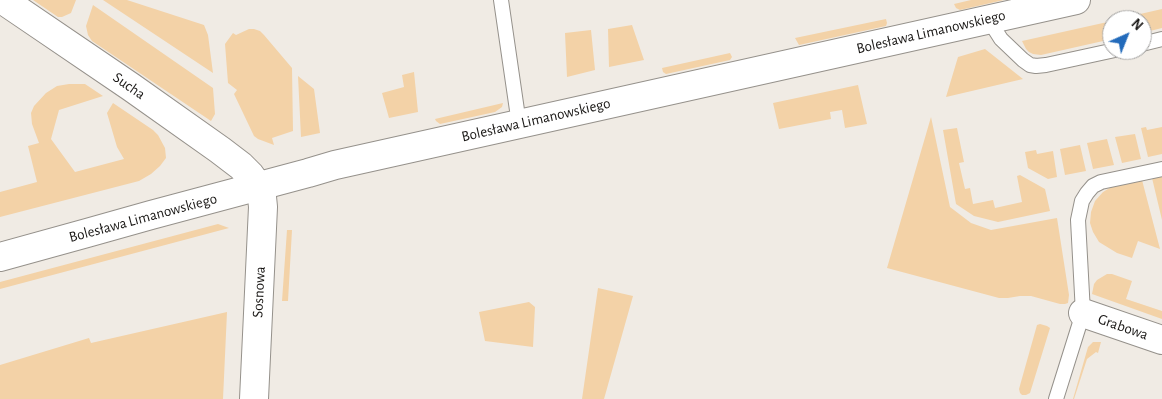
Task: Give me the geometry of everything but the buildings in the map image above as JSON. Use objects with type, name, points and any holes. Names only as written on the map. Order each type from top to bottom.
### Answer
[{"type":"street","name":"Sucha","points":[[4,0],[201,137],[214,162],[222,196]]},
{"type":"street","name":"Bolesława Limanowskiego","points":[[0,257],[87,234],[151,214],[308,174],[335,165],[1076,0]]},
{"type":"street","points":[[201,137],[241,166],[258,186]]},
{"type":"street","name":"Sosnowa","points":[[254,399],[263,207],[258,186]]},
{"type":"street","name":"Grabowa","points":[[1083,313],[1162,340]]},
{"type":"lane","points":[[501,0],[519,124]]},
{"type":"lane","points":[[992,19],[994,28],[1001,40],[1030,65],[1046,66],[1102,53]]},
{"type":"lane","points":[[1056,399],[1083,313],[1078,220],[1082,201],[1093,186],[1102,182],[1162,169]]},
{"type":"shaded area","points":[[33,0],[76,0],[71,13],[58,17]]},
{"type":"shaded area","points":[[103,0],[127,0],[204,25],[208,35],[213,73]]},
{"type":"shaded area","points":[[971,0],[1004,0],[960,10],[954,4]]},
{"type":"shaded area","points":[[93,5],[213,88],[215,114],[211,121],[92,41],[86,26]]},
{"type":"shaded area","points":[[1162,9],[1162,28],[1152,30],[1152,11]]},
{"type":"shaded area","points":[[886,19],[886,26],[799,45],[795,38]]},
{"type":"shaded area","points":[[1102,23],[1102,41],[1041,55],[1029,52],[1022,41]]},
{"type":"shaded area","points":[[632,25],[644,60],[609,67],[608,29]]},
{"type":"shaded area","points":[[249,29],[260,31],[292,68],[293,131],[272,138],[274,145],[254,136],[234,94],[237,90],[228,83],[225,44],[233,33],[236,35]]},
{"type":"shaded area","points":[[591,30],[595,70],[567,77],[565,33]]},
{"type":"shaded area","points":[[985,49],[1023,79],[946,97],[958,57]]},
{"type":"shaded area","points":[[730,53],[732,57],[730,60],[666,74],[663,72],[662,68]]},
{"type":"shaded area","points":[[414,72],[418,112],[389,118],[382,93],[404,87],[402,75]]},
{"type":"shaded area","points":[[298,76],[314,89],[320,133],[301,137]]},
{"type":"shaded area","points":[[85,84],[103,96],[59,110],[51,139],[75,172],[124,159],[117,147],[107,113],[113,103],[158,135],[165,148],[166,158],[151,174],[139,181],[0,217],[0,192],[37,182],[28,146],[39,143],[32,124],[31,113],[34,106],[46,93],[57,86]]},
{"type":"shaded area","points":[[858,85],[867,124],[845,128],[842,110],[830,112],[831,119],[779,129],[773,103]]},
{"type":"shaded area","points":[[503,103],[502,107],[495,112],[440,124],[435,119]]},
{"type":"shaded area","points":[[931,117],[950,207],[971,223],[991,230],[1057,218],[1069,295],[1068,303],[1060,304],[1031,296],[999,298],[887,268]]},
{"type":"shaded area","points":[[1146,127],[1147,130],[1162,127],[1162,154],[1148,157],[1141,128]]},
{"type":"shaded area","points":[[957,128],[964,162],[959,163],[965,189],[970,188],[973,204],[993,200],[995,208],[1022,202],[1017,176],[1020,175],[1045,189],[1050,211],[998,222],[974,216],[956,204],[943,130]]},
{"type":"shaded area","points":[[1135,134],[1141,159],[1122,163],[1115,137]]},
{"type":"shaded area","points":[[1107,139],[1114,165],[1093,169],[1087,143]]},
{"type":"shaded area","points":[[1080,145],[1086,171],[1065,175],[1060,149]]},
{"type":"shaded area","points":[[1036,150],[1037,154],[1053,151],[1057,177],[1048,179],[1028,168],[1025,152]]},
{"type":"shaded area","points":[[1162,175],[1162,220],[1152,178]]},
{"type":"shaded area","points":[[1142,180],[1160,249],[1138,241],[1132,258],[1117,253],[1099,242],[1090,223],[1091,212],[1095,201],[1103,192],[1113,186]]},
{"type":"shaded area","points":[[218,224],[229,228],[0,289],[0,282]]},
{"type":"shaded area","points":[[287,230],[292,230],[288,301],[282,301]]},
{"type":"shaded area","points":[[1107,274],[1132,281],[1126,299],[1162,311],[1162,319],[1092,294],[1097,280]]},
{"type":"shaded area","points":[[598,288],[633,296],[604,399],[582,399]]},
{"type":"shaded area","points":[[529,302],[535,307],[533,347],[485,341],[479,312]]},
{"type":"shaded area","points":[[227,312],[223,399],[0,399],[0,365],[89,338],[91,343]]},
{"type":"shaded area","points":[[1040,324],[1050,328],[1030,393],[1022,395],[1019,389],[1037,325]]},
{"type":"shaded area","points":[[1093,342],[1101,342],[1098,353],[1096,352],[1087,359],[1073,399],[1088,347]]}]
